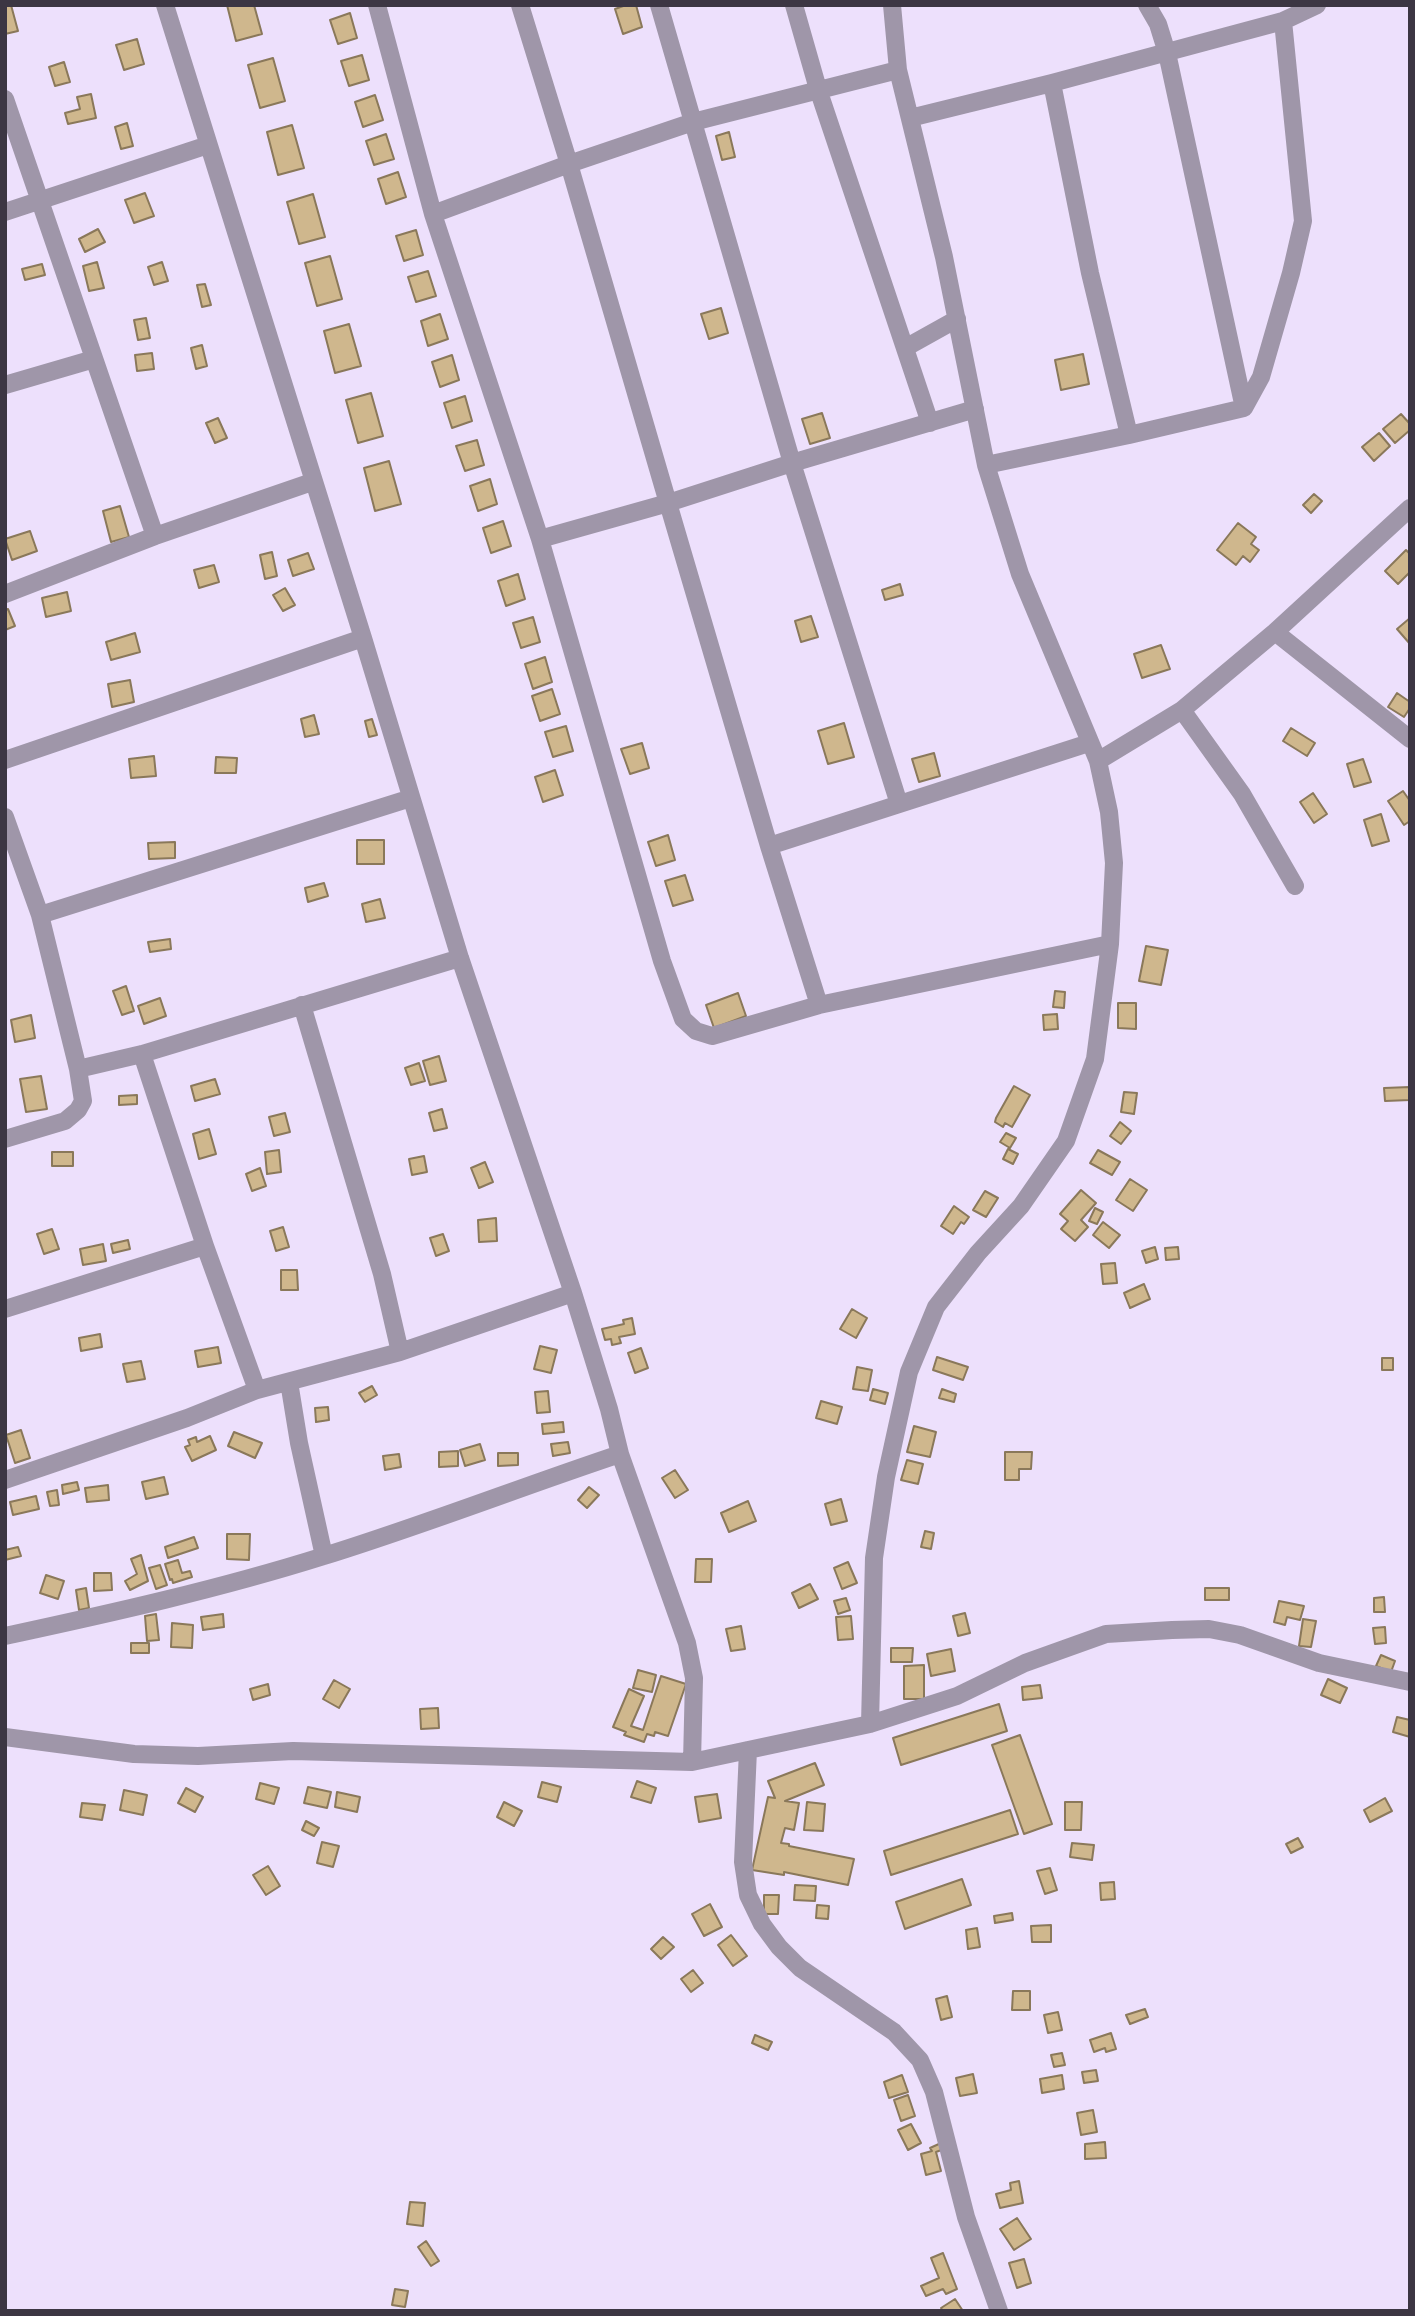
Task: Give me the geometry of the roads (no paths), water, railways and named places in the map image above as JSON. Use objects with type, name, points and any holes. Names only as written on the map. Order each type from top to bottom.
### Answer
[{"type":"street","points":[[165,5],[460,958],[573,1293],[620,1454],[687,1643],[694,1678],[692,1762]]},
{"type":"street","points":[[377,5],[433,214],[540,539],[662,961],[683,1019],[696,1031],[712,1036],[819,1005],[1110,943]]},
{"type":"street","points":[[520,5],[769,846],[819,1005]]},
{"type":"street","points":[[659,5],[792,463],[899,804]]},
{"type":"street","points":[[794,5],[818,89],[930,423]]},
{"type":"street","points":[[870,1724],[874,1558],[886,1477],[909,1372],[936,1307],[978,1252],[1021,1206],[1066,1141],[1095,1059],[1110,943],[1114,863],[1109,812],[1098,761],[1020,574],[986,465],[957,319],[898,70],[891,5]]},
{"type":"street","points":[[1147,5],[1158,24],[1167,53],[1244,408]]},
{"type":"street","points":[[910,118],[1283,21],[1317,5]]},
{"type":"street","points":[[986,465],[1244,408],[1261,377],[1303,221],[1283,21]]},
{"type":"street","points":[[433,214],[693,122],[898,70]]},
{"type":"street","points":[[1052,83],[1090,273],[1129,435]]},
{"type":"street","points":[[5,99],[155,536]]},
{"type":"street","points":[[5,212],[208,145]]},
{"type":"street","points":[[905,348],[957,319]]},
{"type":"street","points":[[5,386],[94,359]]},
{"type":"street","points":[[540,539],[975,410]]},
{"type":"street","points":[[5,594],[155,536],[312,482]]},
{"type":"street","points":[[1098,761],[1182,710],[1407,518]]},
{"type":"street","points":[[1275,632],[1410,739]]},
{"type":"street","points":[[5,760],[363,638]]},
{"type":"street","points":[[1182,710],[1242,794],[1294,887]]},
{"type":"street","points":[[769,846],[1090,743]]},
{"type":"street","points":[[40,915],[411,798]]},
{"type":"street","points":[[5,817],[40,915],[78,1069],[83,1101],[78,1110],[65,1121],[5,1139]]},
{"type":"street","points":[[78,1069],[142,1054],[460,958]]},
{"type":"street","points":[[302,1005],[382,1274],[400,1352]]},
{"type":"street","points":[[142,1054],[205,1246],[257,1390]]},
{"type":"street","points":[[5,1310],[205,1246]]},
{"type":"street","points":[[5,1480],[187,1418],[257,1390],[400,1352],[573,1293]]},
{"type":"street","points":[[289,1382],[299,1443],[324,1556]]},
{"type":"street","points":[[5,1636],[141,1607],[324,1556],[620,1454]]},
{"type":"street","points":[[5,1737],[134,1754],[198,1756],[293,1751],[692,1762],[870,1724],[957,1696],[1026,1662],[1106,1634],[1209,1629],[1240,1635],[1319,1663],[1410,1682]]},
{"type":"street","points":[[748,1750],[743,1862],[748,1895],[762,1924],[779,1947],[800,1968],[894,2032],[920,2060],[934,2092],[966,2217],[999,2311]]}]
